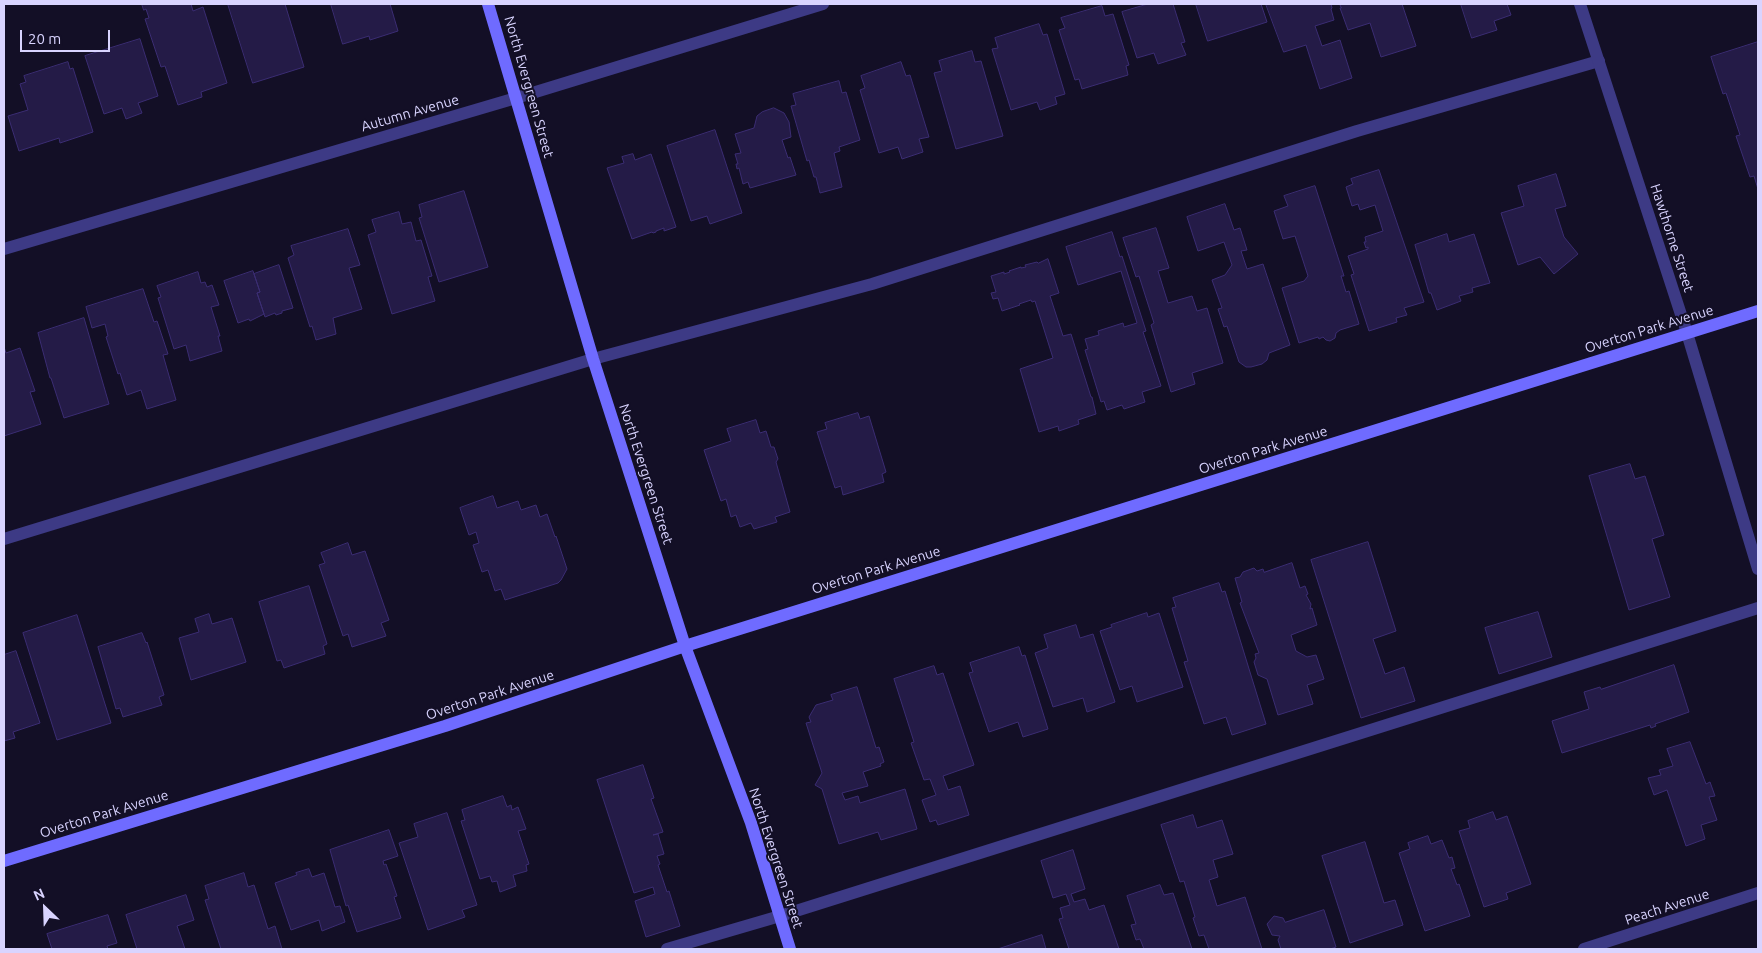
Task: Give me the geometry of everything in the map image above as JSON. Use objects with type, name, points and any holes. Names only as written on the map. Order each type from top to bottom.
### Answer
[{"type":"street","name":"North Evergreen Street","points":[[488,4],[592,359],[685,646],[751,823],[790,949]]},
{"type":"street","name":"Autumn Avenue","points":[[4,249],[516,98],[823,4]]},
{"type":"street","name":"Hawthorne Street","points":[[1580,4],[1687,334],[1758,569]]},
{"type":"street","points":[[4,538],[592,359],[872,284],[1357,131],[1599,61]]},
{"type":"street","name":"Overton Park Avenue","points":[[4,861],[445,726],[685,646],[1758,311]]},
{"type":"street","points":[[667,949],[780,916],[1758,608]]},
{"type":"street","name":"Peach Avenue","points":[[1584,949],[1758,893]]},
{"type":"building","points":[[142,4],[191,4],[193,11],[203,7],[227,83],[201,92],[202,97],[178,105],[165,66],[161,67],[145,19],[149,18]]},
{"type":"building","points":[[228,4],[285,4],[304,67],[253,83]]},
{"type":"building","points":[[331,4],[390,4],[398,31],[370,40],[369,36],[343,44]]},
{"type":"building","points":[[1148,4],[1173,4],[1185,42],[1181,43],[1186,55],[1158,64],[1154,53],[1137,58],[1122,12]]},
{"type":"building","points":[[1196,4],[1261,4],[1267,22],[1208,41]]},
{"type":"building","points":[[1266,4],[1331,4],[1334,20],[1315,26],[1322,46],[1340,40],[1352,78],[1320,89],[1306,45],[1284,52]]},
{"type":"building","points":[[1340,4],[1402,4],[1416,46],[1381,57],[1370,23],[1348,30]]},
{"type":"building","points":[[1461,4],[1507,4],[1511,15],[1494,21],[1497,30],[1472,38]]},
{"type":"building","points":[[1102,6],[1105,16],[1113,14],[1129,65],[1126,66],[1128,75],[1082,89],[1079,79],[1075,80],[1059,30],[1065,28],[1061,18]]},
{"type":"building","points":[[1039,24],[1043,35],[1047,34],[1065,94],[1055,97],[1057,104],[1040,110],[1037,102],[1011,110],[992,49],[998,48],[995,38]]},
{"type":"building","points":[[140,39],[158,96],[138,103],[142,113],[126,119],[122,108],[104,114],[85,56]]},
{"type":"building","points":[[1758,42],[1758,189],[1754,176],[1750,177],[1736,136],[1740,135],[1726,93],[1723,94],[1711,57]]},
{"type":"building","points":[[972,51],[975,62],[981,61],[1003,136],[956,149],[934,73],[942,71],[939,61]]},
{"type":"building","points":[[68,62],[70,69],[73,68],[93,132],[60,143],[59,138],[19,151],[8,116],[28,110],[20,84],[26,82],[24,76]]},
{"type":"building","points":[[901,62],[906,76],[910,75],[929,137],[919,139],[923,152],[902,159],[898,147],[879,153],[860,90],[865,88],[861,76]]},
{"type":"building","points":[[839,81],[842,93],[846,92],[860,140],[839,147],[840,151],[834,153],[842,187],[820,193],[816,177],[814,177],[809,160],[807,161],[791,106],[796,105],[793,94]]},
{"type":"building","points":[[774,108],[784,113],[789,122],[791,137],[782,140],[796,175],[750,188],[748,182],[743,184],[739,168],[737,169],[736,164],[738,164],[735,154],[741,153],[735,134],[754,128],[757,116]]},
{"type":"building","points":[[715,130],[742,213],[710,224],[707,216],[691,221],[667,146]]},
{"type":"building","points":[[633,154],[635,160],[651,154],[676,227],[664,231],[664,228],[632,239],[607,168],[624,163],[622,157]]},
{"type":"building","points":[[1379,170],[1424,302],[1404,308],[1407,315],[1396,318],[1397,322],[1369,331],[1351,275],[1354,274],[1348,256],[1368,249],[1364,242],[1366,242],[1365,237],[1383,231],[1375,205],[1360,210],[1358,204],[1352,206],[1346,187],[1353,184],[1351,179]]},
{"type":"building","points":[[1556,174],[1566,206],[1555,209],[1564,237],[1578,254],[1554,274],[1540,257],[1518,265],[1501,213],[1524,206],[1518,186]]},
{"type":"building","points":[[1315,186],[1344,276],[1341,276],[1346,292],[1349,291],[1359,324],[1340,330],[1336,333],[1335,338],[1330,341],[1323,337],[1319,339],[1318,337],[1299,343],[1282,288],[1304,281],[1308,276],[1295,236],[1283,239],[1274,211],[1288,206],[1284,196]]},
{"type":"building","points":[[464,191],[488,267],[439,282],[419,218],[422,217],[419,205]]},
{"type":"building","points":[[1225,204],[1234,230],[1240,228],[1247,250],[1241,251],[1247,269],[1263,264],[1290,345],[1269,353],[1267,360],[1262,364],[1251,367],[1246,367],[1239,362],[1227,326],[1224,327],[1218,309],[1222,308],[1212,280],[1225,275],[1232,265],[1224,242],[1198,251],[1187,217]]},
{"type":"building","points":[[399,212],[402,224],[411,222],[416,241],[421,240],[432,276],[428,277],[435,301],[392,314],[368,235],[376,232],[372,220]]},
{"type":"building","points":[[1156,228],[1169,268],[1158,271],[1168,303],[1192,296],[1197,311],[1207,308],[1223,363],[1192,373],[1195,384],[1171,392],[1151,325],[1154,323],[1139,276],[1136,277],[1123,238]]},
{"type":"building","points":[[348,229],[360,265],[349,268],[362,309],[333,318],[336,334],[316,340],[288,258],[294,255],[291,246]]},
{"type":"building","points":[[1112,232],[1120,257],[1122,256],[1146,331],[1143,332],[1161,386],[1142,392],[1145,402],[1124,409],[1122,405],[1107,410],[1104,401],[1101,402],[1085,350],[1088,349],[1085,339],[1099,335],[1098,331],[1123,323],[1124,327],[1137,323],[1121,271],[1078,285],[1066,247]]},
{"type":"building","points":[[1447,234],[1449,242],[1474,234],[1490,283],[1472,288],[1473,292],[1459,296],[1461,301],[1437,310],[1431,293],[1429,293],[1415,245]]},
{"type":"building","points":[[1048,259],[1059,293],[1050,296],[1063,336],[1071,334],[1096,414],[1078,420],[1079,424],[1059,431],[1058,426],[1039,432],[1020,369],[1053,358],[1035,301],[1032,302],[1031,300],[1002,311],[998,298],[993,299],[991,293],[996,292],[991,276],[1004,272],[1004,274],[1021,267],[1026,267],[1025,265]]},
{"type":"building","points":[[279,265],[293,308],[265,317],[257,293],[260,292],[254,274]]},
{"type":"building","points":[[253,271],[260,292],[257,293],[264,314],[250,321],[249,319],[238,323],[224,281]]},
{"type":"building","points":[[198,272],[201,283],[205,282],[207,287],[212,285],[219,305],[211,307],[220,336],[218,336],[222,351],[190,361],[186,345],[174,349],[158,298],[161,297],[157,286]]},
{"type":"building","points":[[143,289],[154,322],[157,321],[168,354],[163,355],[176,400],[147,409],[141,390],[127,395],[106,337],[108,336],[105,324],[92,328],[86,307]]},
{"type":"building","points":[[84,318],[109,404],[64,418],[50,378],[38,333]]},
{"type":"building","points":[[4,347],[6,353],[20,348],[35,391],[30,392],[41,424],[4,436]]},
{"type":"building","points":[[858,413],[860,419],[869,416],[886,472],[882,474],[884,482],[843,495],[841,486],[835,488],[817,432],[827,429],[825,423]]},
{"type":"building","points":[[756,420],[760,433],[766,431],[771,447],[774,447],[778,459],[776,462],[790,512],[775,517],[777,522],[754,529],[751,523],[740,527],[736,515],[731,517],[726,499],[721,501],[704,450],[731,441],[727,429]]},
{"type":"building","points":[[1630,464],[1635,479],[1645,476],[1664,535],[1652,539],[1670,597],[1629,610],[1589,476]]},
{"type":"building","points":[[493,496],[497,508],[518,501],[521,510],[536,505],[540,517],[547,514],[567,569],[558,583],[505,600],[501,589],[495,591],[488,570],[482,572],[473,545],[479,543],[476,532],[469,535],[460,508]]},
{"type":"building","points":[[1368,542],[1396,631],[1373,639],[1385,674],[1404,667],[1415,701],[1361,718],[1311,560]]},
{"type":"building","points":[[348,543],[352,555],[365,551],[389,620],[381,623],[386,636],[352,647],[348,634],[343,636],[319,565],[325,563],[321,553]]},
{"type":"building","points":[[1292,563],[1300,588],[1305,586],[1308,594],[1306,595],[1311,604],[1310,609],[1312,608],[1317,625],[1291,635],[1296,651],[1307,657],[1316,655],[1324,679],[1307,685],[1313,704],[1278,715],[1267,679],[1258,675],[1254,662],[1255,654],[1259,653],[1240,603],[1242,602],[1235,578],[1240,577],[1243,572],[1254,568],[1257,571],[1263,569],[1264,572]]},
{"type":"building","points":[[1219,583],[1222,592],[1225,591],[1266,724],[1232,735],[1226,717],[1204,724],[1184,662],[1188,661],[1172,608],[1176,607],[1173,598]]},
{"type":"building","points":[[309,586],[327,644],[323,646],[325,654],[284,668],[281,660],[277,661],[259,602]]},
{"type":"building","points":[[1538,612],[1552,657],[1499,674],[1485,628]]},
{"type":"building","points":[[1147,613],[1148,617],[1159,613],[1183,687],[1137,702],[1132,686],[1120,690],[1100,631],[1112,627],[1111,625]]},
{"type":"building","points":[[209,614],[212,624],[232,618],[246,662],[191,680],[179,638],[199,632],[195,619]]},
{"type":"building","points":[[77,615],[111,723],[57,740],[23,633]]},
{"type":"building","points":[[1076,625],[1080,638],[1093,634],[1115,702],[1087,712],[1083,698],[1053,707],[1035,653],[1048,648],[1044,635]]},
{"type":"building","points":[[142,633],[147,642],[164,695],[159,697],[162,705],[123,717],[120,708],[116,709],[98,647]]},
{"type":"building","points":[[1019,647],[1022,656],[1025,655],[1048,729],[1023,737],[1018,722],[989,732],[969,673],[973,672],[970,663]]},
{"type":"building","points":[[16,651],[40,723],[13,732],[15,738],[4,741],[4,655]]},
{"type":"building","points":[[1674,665],[1689,712],[1655,724],[1656,726],[1651,728],[1650,725],[1562,753],[1552,721],[1589,709],[1584,692],[1600,687],[1601,689]]},
{"type":"building","points":[[934,666],[937,675],[943,673],[974,765],[943,776],[948,790],[960,786],[969,815],[938,825],[936,820],[930,822],[922,800],[936,795],[930,779],[924,780],[911,743],[914,742],[894,679]]},
{"type":"building","points":[[857,687],[876,748],[879,747],[884,762],[880,764],[881,766],[863,772],[868,786],[842,793],[845,800],[858,796],[860,803],[905,789],[917,829],[881,840],[878,832],[839,844],[822,789],[815,785],[822,773],[806,723],[811,722],[809,717],[816,705],[833,700],[831,695]]},
{"type":"building","points":[[1690,742],[1706,784],[1710,782],[1715,796],[1709,797],[1717,820],[1701,825],[1705,839],[1686,846],[1667,790],[1654,795],[1648,778],[1661,775],[1659,770],[1673,766],[1667,749]]},
{"type":"building","points":[[643,765],[654,798],[651,799],[663,832],[653,835],[658,834],[664,854],[657,856],[660,864],[658,865],[667,892],[669,891],[680,926],[646,937],[635,901],[655,894],[653,887],[634,893],[597,780]]},
{"type":"building","points":[[503,796],[507,807],[511,805],[512,810],[518,807],[526,829],[518,831],[529,864],[526,865],[527,871],[513,875],[516,886],[500,892],[497,881],[492,882],[490,876],[480,879],[461,821],[465,820],[462,810]]},
{"type":"building","points":[[1493,812],[1496,820],[1507,816],[1531,884],[1506,893],[1508,899],[1484,907],[1459,831],[1470,828],[1468,821]]},
{"type":"building","points":[[447,813],[477,905],[462,910],[465,917],[428,930],[399,843],[418,837],[414,824]]},
{"type":"building","points":[[1193,815],[1197,828],[1222,820],[1233,854],[1213,860],[1218,877],[1209,880],[1217,906],[1245,897],[1262,949],[1209,949],[1204,935],[1199,936],[1184,881],[1180,882],[1161,825]]},
{"type":"building","points":[[389,830],[398,856],[383,861],[384,865],[386,864],[397,896],[394,897],[401,918],[357,932],[348,905],[346,906],[330,850]]},
{"type":"building","points":[[1428,836],[1431,844],[1442,840],[1449,858],[1452,857],[1455,868],[1451,869],[1457,885],[1459,884],[1470,916],[1425,931],[1399,853],[1410,849],[1408,843]]},
{"type":"building","points":[[1365,842],[1384,903],[1395,900],[1403,925],[1350,943],[1322,856]]},
{"type":"building","points":[[1073,850],[1085,889],[1071,894],[1074,902],[1085,899],[1089,910],[1104,905],[1119,949],[1069,949],[1059,919],[1063,918],[1060,908],[1070,905],[1066,894],[1053,898],[1041,861]]},
{"type":"building","points":[[309,869],[312,877],[324,873],[335,907],[340,906],[345,922],[322,931],[319,920],[291,930],[275,883]]},
{"type":"building","points":[[244,873],[248,887],[254,885],[268,929],[275,926],[282,949],[221,949],[205,900],[209,899],[205,886]]},
{"type":"building","points":[[1160,885],[1164,895],[1173,893],[1192,949],[1144,949],[1140,939],[1136,940],[1131,925],[1136,924],[1127,896]]},
{"type":"building","points":[[186,895],[194,920],[177,926],[185,949],[137,949],[126,915]]},
{"type":"building","points":[[1324,910],[1336,947],[1330,949],[1281,949],[1278,940],[1280,936],[1272,935],[1267,924],[1274,916],[1283,918],[1285,922]]},
{"type":"building","points":[[108,915],[117,943],[107,946],[108,949],[52,949],[47,934]]},
{"type":"building","points":[[1042,935],[1046,949],[998,949]]}]
